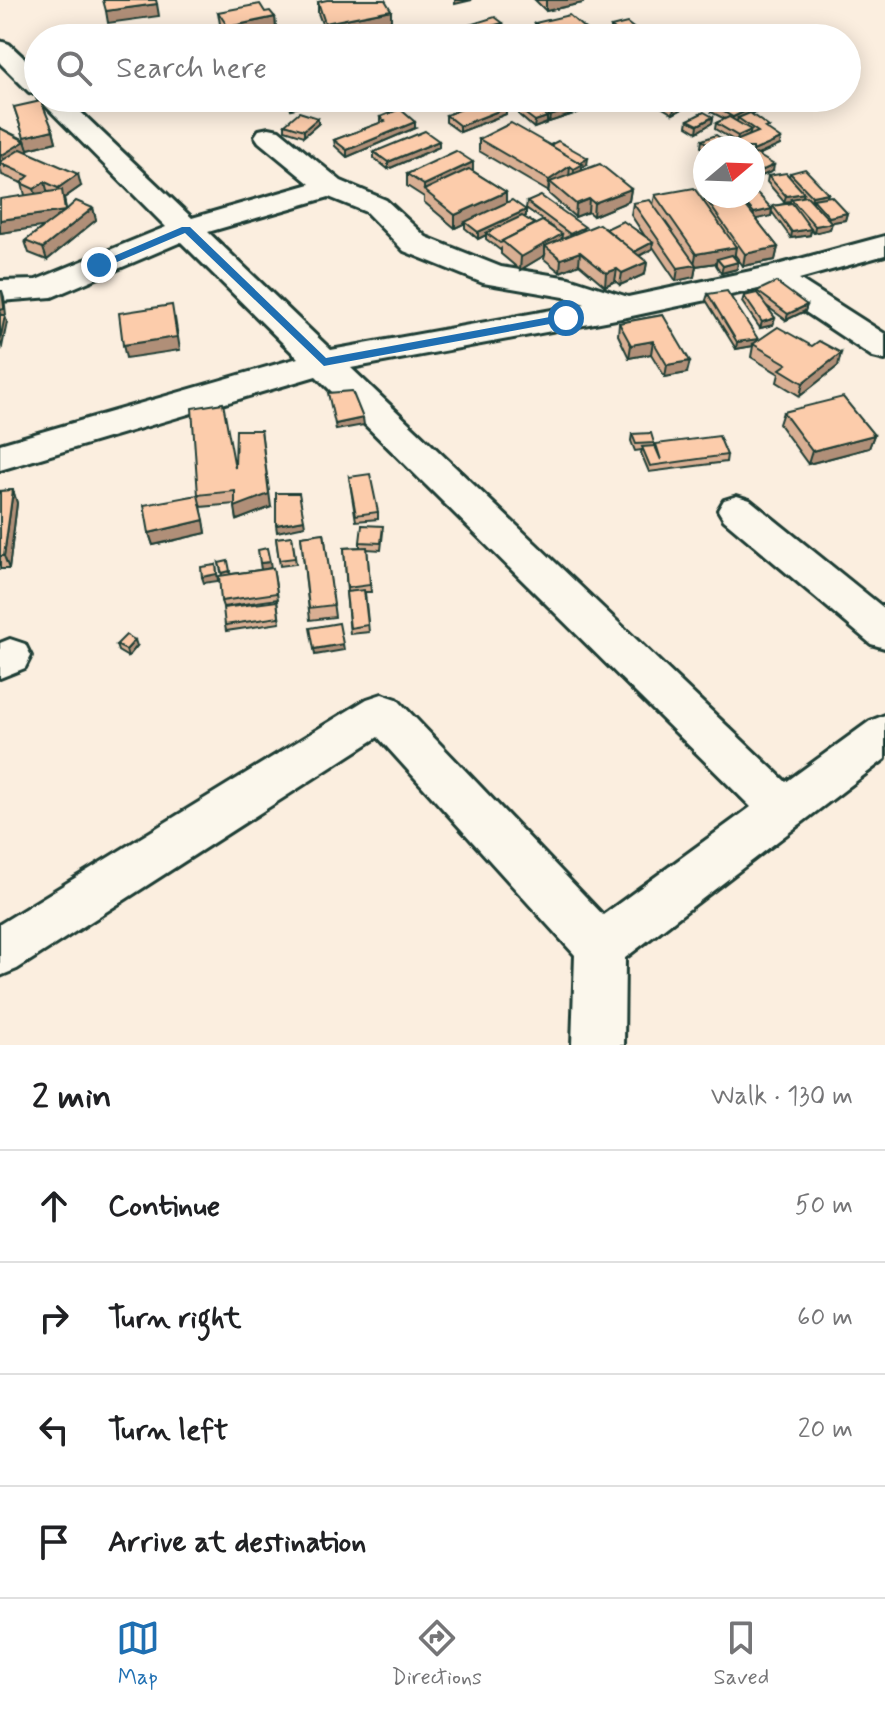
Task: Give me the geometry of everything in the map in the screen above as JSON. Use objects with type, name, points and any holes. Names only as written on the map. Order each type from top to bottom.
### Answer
[{"type":"street","points":[[0,49],[24,72]]},
{"type":"street","points":[[65,112],[784,809]]},
{"type":"street","points":[[269,136],[331,187],[376,206],[415,244],[494,276],[569,288],[627,307]]},
{"type":"street","points":[[0,291],[41,290],[186,229],[331,187]]},
{"type":"street","points":[[0,457],[324,362],[627,307],[773,276],[885,245]]},
{"type":"street","points":[[773,276],[885,349]]},
{"type":"street","points":[[737,510],[885,632]]},
{"type":"street","points":[[0,952],[382,712],[600,947],[598,1045]]},
{"type":"street","points":[[600,947],[885,734]]},
{"type":"building","points":[[103,0],[156,0],[157,4],[106,11]]},
{"type":"building","points":[[385,0],[391,10],[325,23],[318,2]]},
{"type":"building","points":[[260,4],[265,12],[270,11],[275,17],[226,24],[218,12]]},
{"type":"building","points":[[569,15],[579,24],[536,24]]},
{"type":"building","points":[[495,17],[503,23],[499,24],[472,24]]},
{"type":"building","points":[[24,105],[24,112],[46,112],[53,130],[24,137],[14,107]]},
{"type":"building","points":[[299,112],[318,118],[304,130],[285,124]]},
{"type":"building","points":[[403,112],[415,122],[347,150],[334,140],[385,121],[380,117]]},
{"type":"building","points":[[454,112],[496,112],[460,126],[446,115]]},
{"type":"building","points":[[523,112],[541,112],[547,117],[535,121]]},
{"type":"building","points":[[704,112],[713,117],[698,125],[688,120]]},
{"type":"building","points":[[724,112],[743,112],[733,117]]},
{"type":"building","points":[[750,113],[781,139],[765,146],[765,136],[748,136],[758,132],[738,118]]},
{"type":"building","points":[[729,117],[751,130],[738,136],[716,123]]},
{"type":"building","points":[[511,123],[583,164],[574,169],[570,166],[549,180],[479,139]]},
{"type":"building","points":[[0,128],[25,141],[0,154]]},
{"type":"building","points":[[425,131],[439,141],[388,162],[374,152]]},
{"type":"building","points":[[558,141],[588,158],[580,163],[550,145]]},
{"type":"building","points":[[21,149],[78,174],[58,188],[45,182],[34,189],[21,183],[29,176],[0,163]]},
{"type":"building","points":[[456,151],[473,162],[424,185],[407,174]]},
{"type":"building","points":[[765,160],[774,165],[765,169]]},
{"type":"building","points":[[600,164],[631,189],[594,203],[589,199],[576,204],[550,182]]},
{"type":"building","points":[[469,169],[506,192],[455,215],[424,190]]},
{"type":"building","points":[[805,169],[828,193],[812,196],[790,173]]},
{"type":"building","points":[[786,173],[804,193],[786,196],[768,176]]},
{"type":"building","points":[[693,188],[693,208],[708,208],[736,247],[696,254],[655,195]]},
{"type":"building","points":[[62,190],[65,211],[0,220],[0,199]]},
{"type":"building","points":[[541,196],[585,227],[570,234],[527,202]]},
{"type":"building","points":[[807,196],[832,223],[815,226],[791,199]]},
{"type":"building","points":[[831,196],[847,213],[829,217],[813,199]]},
{"type":"building","points":[[512,200],[526,210],[478,232],[465,222]]},
{"type":"building","points":[[650,200],[696,265],[678,268],[633,203]]},
{"type":"building","points":[[76,201],[93,208],[43,248],[25,241]]},
{"type":"building","points":[[765,202],[772,209],[754,213],[750,208],[765,208]]},
{"type":"building","points":[[792,203],[811,229],[792,232],[773,206]]},
{"type":"building","points":[[712,208],[747,208],[778,247],[745,254]]},
{"type":"building","points":[[522,216],[535,224],[503,242],[486,233]]},
{"type":"building","points":[[542,221],[562,234],[521,257],[502,241]]},
{"type":"building","points":[[623,221],[653,242],[634,252],[606,229]]},
{"type":"building","points":[[599,224],[647,262],[622,273],[617,269],[606,273],[580,252],[561,259],[545,246]]},
{"type":"building","points":[[732,255],[738,262],[723,266],[717,259]]},
{"type":"building","points":[[776,282],[807,305],[788,314],[757,291]]},
{"type":"building","points":[[0,291],[4,309],[0,310]]},
{"type":"building","points":[[727,291],[758,339],[737,342],[708,294]]},
{"type":"building","points":[[757,293],[775,318],[762,322],[744,296]]},
{"type":"building","points":[[172,305],[177,337],[123,345],[119,313]]},
{"type":"building","points":[[0,315],[5,315],[0,341]]},
{"type":"building","points":[[663,315],[690,361],[667,365],[653,341],[631,345],[619,323]]},
{"type":"building","points":[[778,327],[812,346],[819,341],[841,353],[803,383],[780,369],[787,364],[753,344]]},
{"type":"building","points":[[352,391],[363,418],[335,424],[328,393]]},
{"type":"building","points":[[843,397],[874,435],[812,451],[783,412]]},
{"type":"building","points":[[223,403],[235,468],[236,430],[261,430],[269,494],[235,507],[235,491],[198,495],[192,408]]},
{"type":"building","points":[[651,433],[654,443],[636,444],[632,434]]},
{"type":"building","points":[[719,436],[727,455],[650,466],[642,447],[655,446],[661,460],[656,444]]},
{"type":"building","points":[[370,474],[378,512],[356,515],[349,477]]},
{"type":"building","points":[[13,490],[4,556],[0,556],[0,491]]},
{"type":"building","points":[[276,493],[299,493],[304,520],[276,525]]},
{"type":"building","points":[[198,495],[204,520],[149,533],[144,505]]},
{"type":"building","points":[[362,525],[383,526],[381,543],[360,542]]},
{"type":"building","points":[[324,533],[334,605],[309,608],[301,536]]},
{"type":"building","points":[[292,536],[295,558],[279,560],[276,538]]},
{"type":"building","points":[[367,547],[370,585],[347,588],[344,548]]},
{"type":"building","points":[[267,548],[270,562],[260,563],[258,550]]},
{"type":"building","points":[[228,561],[230,571],[222,573],[219,563]]},
{"type":"building","points":[[216,565],[217,574],[202,577],[201,567]]},
{"type":"building","points":[[273,568],[277,593],[221,601],[219,576]]},
{"type":"building","points":[[364,590],[368,625],[350,628],[346,592]]},
{"type":"building","points":[[277,601],[279,617],[225,625],[223,608]]},
{"type":"building","points":[[339,623],[343,644],[314,649],[310,628]]},
{"type":"building","points":[[126,635],[135,640],[126,650],[116,645]]},
{"type":"route","points":[[99,265],[186,229],[324,362],[566,318]]}]
